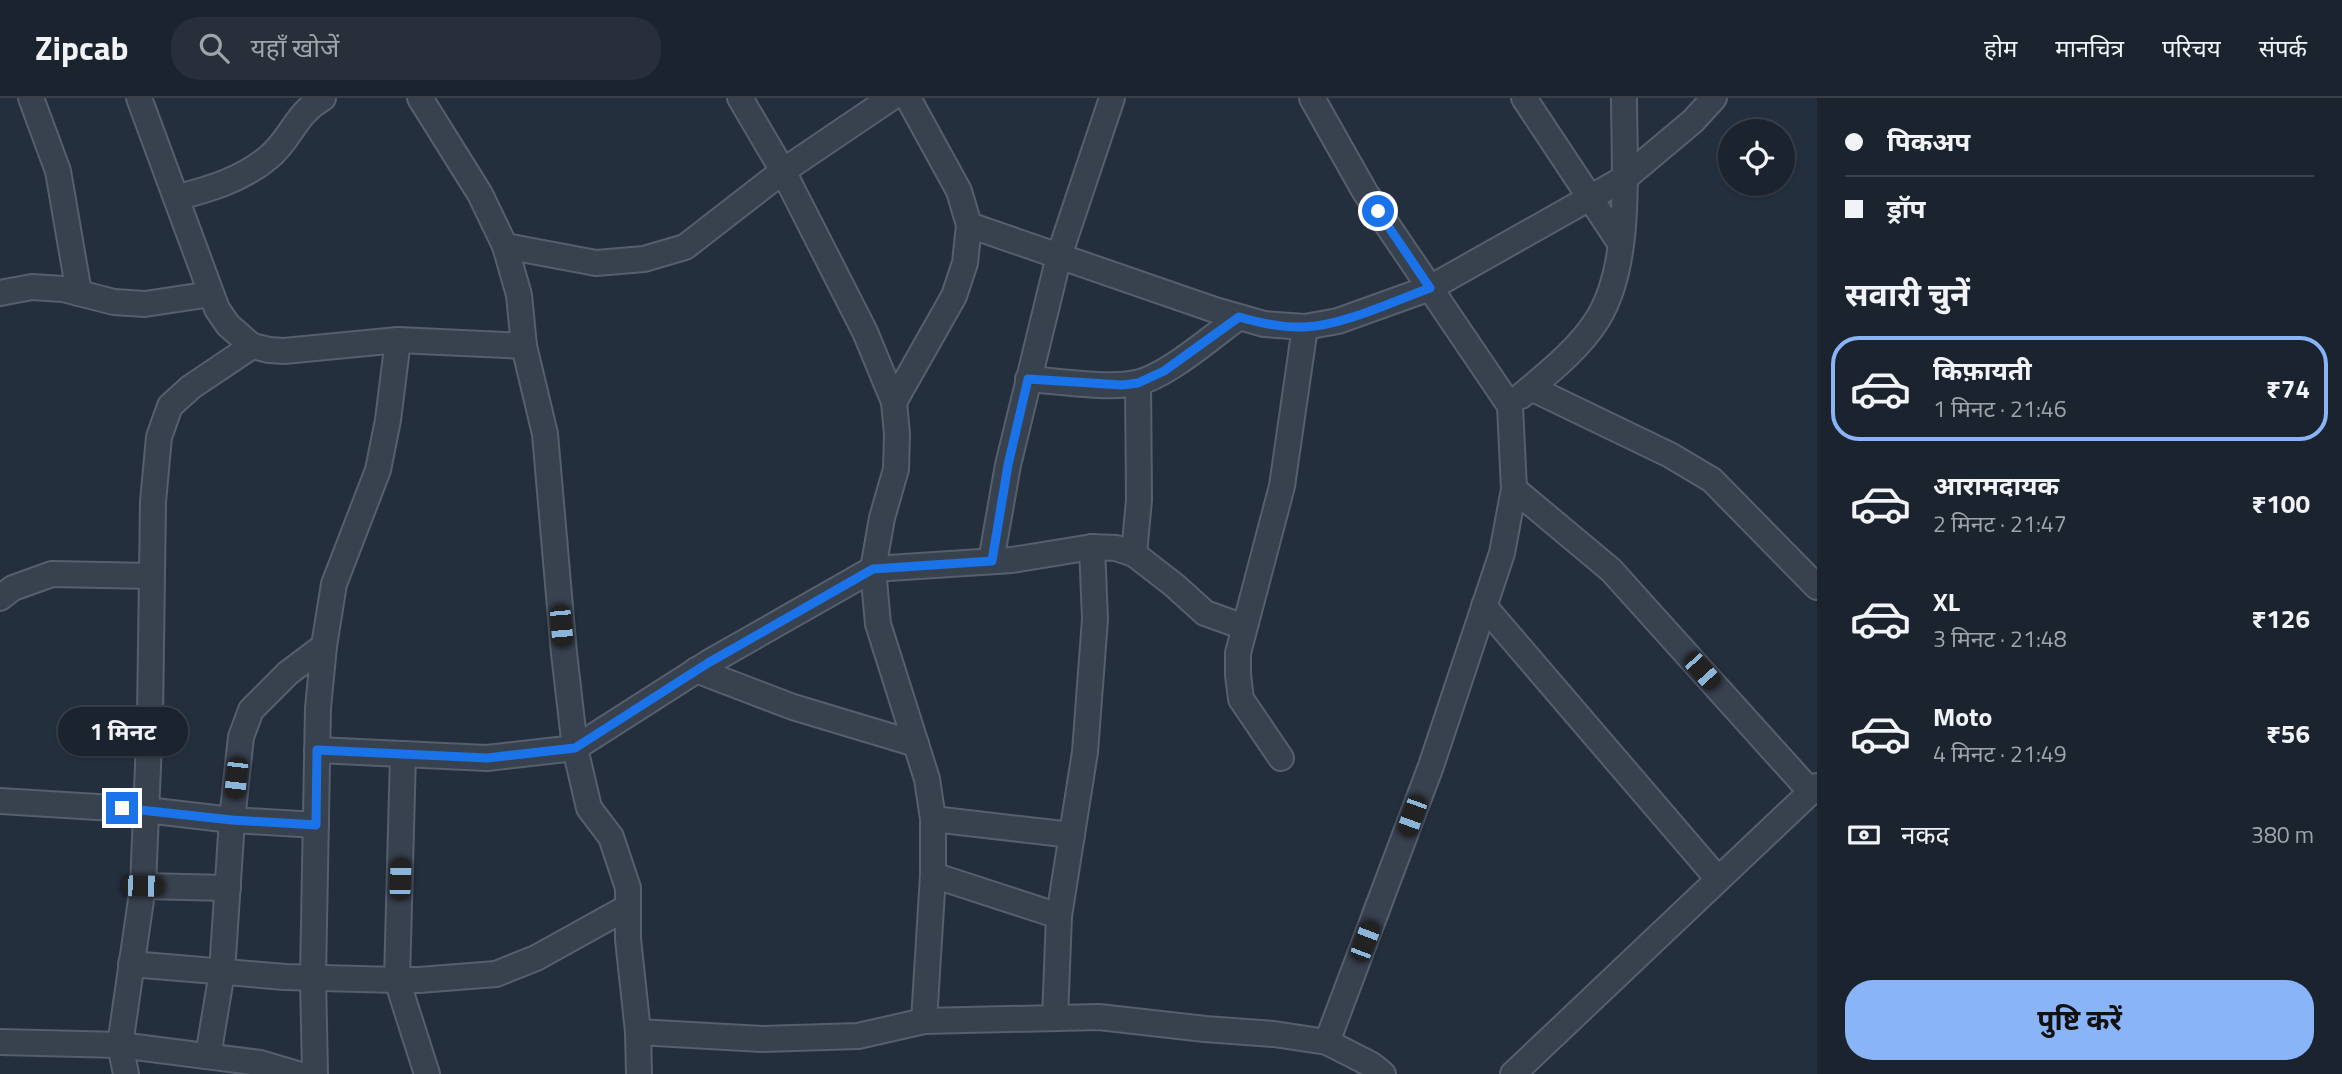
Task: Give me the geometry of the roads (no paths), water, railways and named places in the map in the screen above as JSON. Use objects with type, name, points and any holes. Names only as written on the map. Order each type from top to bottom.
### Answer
[{"type":"street","points":[[31,98],[58,170],[79,293]]},
{"type":"street","points":[[139,98],[217,309],[228,326],[251,346],[284,351],[398,340],[524,346]]},
{"type":"street","points":[[176,198],[240,177],[261,163],[271,156],[300,116],[323,98]]},
{"type":"street","points":[[420,98],[480,194],[505,246],[519,295],[524,346],[545,434],[575,748],[589,808],[611,838],[628,888],[628,939],[638,1032],[639,1074]]},
{"type":"street","points":[[740,98],[783,171],[865,332],[894,402],[896,469],[882,518],[873,569],[878,624],[927,779],[933,819],[933,875],[924,1021]]},
{"type":"street","points":[[505,246],[596,263],[644,259],[685,247],[783,171],[891,98]]},
{"type":"street","points":[[894,402],[954,296],[965,263],[970,225],[959,191],[908,98]]},
{"type":"street","points":[[992,561],[1008,465],[1059,256],[1112,98]]},
{"type":"street","points":[[1312,98],[1365,192],[1510,406],[1514,488],[1502,553],[1430,765],[1327,1042]]},
{"type":"street","points":[[1524,98],[1620,243]]},
{"type":"street","points":[[1510,406],[1562,362],[1597,320],[1616,279],[1626,195],[1624,98]]},
{"type":"street","points":[[970,225],[1239,317],[1265,324],[1305,327],[1338,321],[1430,288],[1625,178],[1693,121],[1714,98]]},
{"type":"street","points":[[0,293],[32,288],[63,289],[114,302],[145,304],[211,294]]},
{"type":"street","points":[[1028,379],[1122,385],[1138,383],[1164,371],[1239,317]]},
{"type":"street","points":[[1281,758],[1241,699],[1238,653],[1283,486],[1305,327]]},
{"type":"street","points":[[315,1074],[313,977],[317,750],[324,646],[334,584],[379,470],[398,340]]},
{"type":"street","points":[[126,1074],[120,1045],[143,886],[153,502],[159,437],[170,406],[191,387],[251,346]]},
{"type":"street","points":[[1134,554],[1139,500],[1138,383]]},
{"type":"street","points":[[1531,388],[1670,455],[1712,480],[1817,587]]},
{"type":"street","points":[[1513,1074],[1814,789],[1611,570],[1514,488]]},
{"type":"street","points":[[317,750],[487,758],[575,748],[696,670],[873,569],[992,561],[1092,547],[1116,548],[1134,554],[1205,613],[1244,627]]},
{"type":"street","points":[[1055,1018],[1059,916],[1085,752],[1095,619],[1092,547]]},
{"type":"street","points":[[0,598],[13,588],[52,573],[152,576]]},
{"type":"street","points":[[1484,606],[1718,879]]},
{"type":"street","points":[[208,1056],[222,972],[232,820],[241,737],[251,710],[288,674],[324,646]]},
{"type":"street","points":[[696,670],[793,707],[916,744]]},
{"type":"street","points":[[403,754],[397,980],[426,1074]]},
{"type":"street","points":[[0,801],[316,825]]},
{"type":"street","points":[[933,819],[1072,835]]},
{"type":"street","points":[[933,875],[1059,916]]},
{"type":"street","points":[[143,886],[228,888]]},
{"type":"street","points":[[131,964],[222,972],[397,980],[496,974],[536,958],[628,907]]},
{"type":"street","points":[[638,1032],[762,1039],[858,1036],[924,1021],[1099,1017],[1274,1034],[1327,1042],[1372,1065],[1383,1074]]},
{"type":"street","points":[[0,1042],[120,1045],[260,1063],[297,1074]]}]
